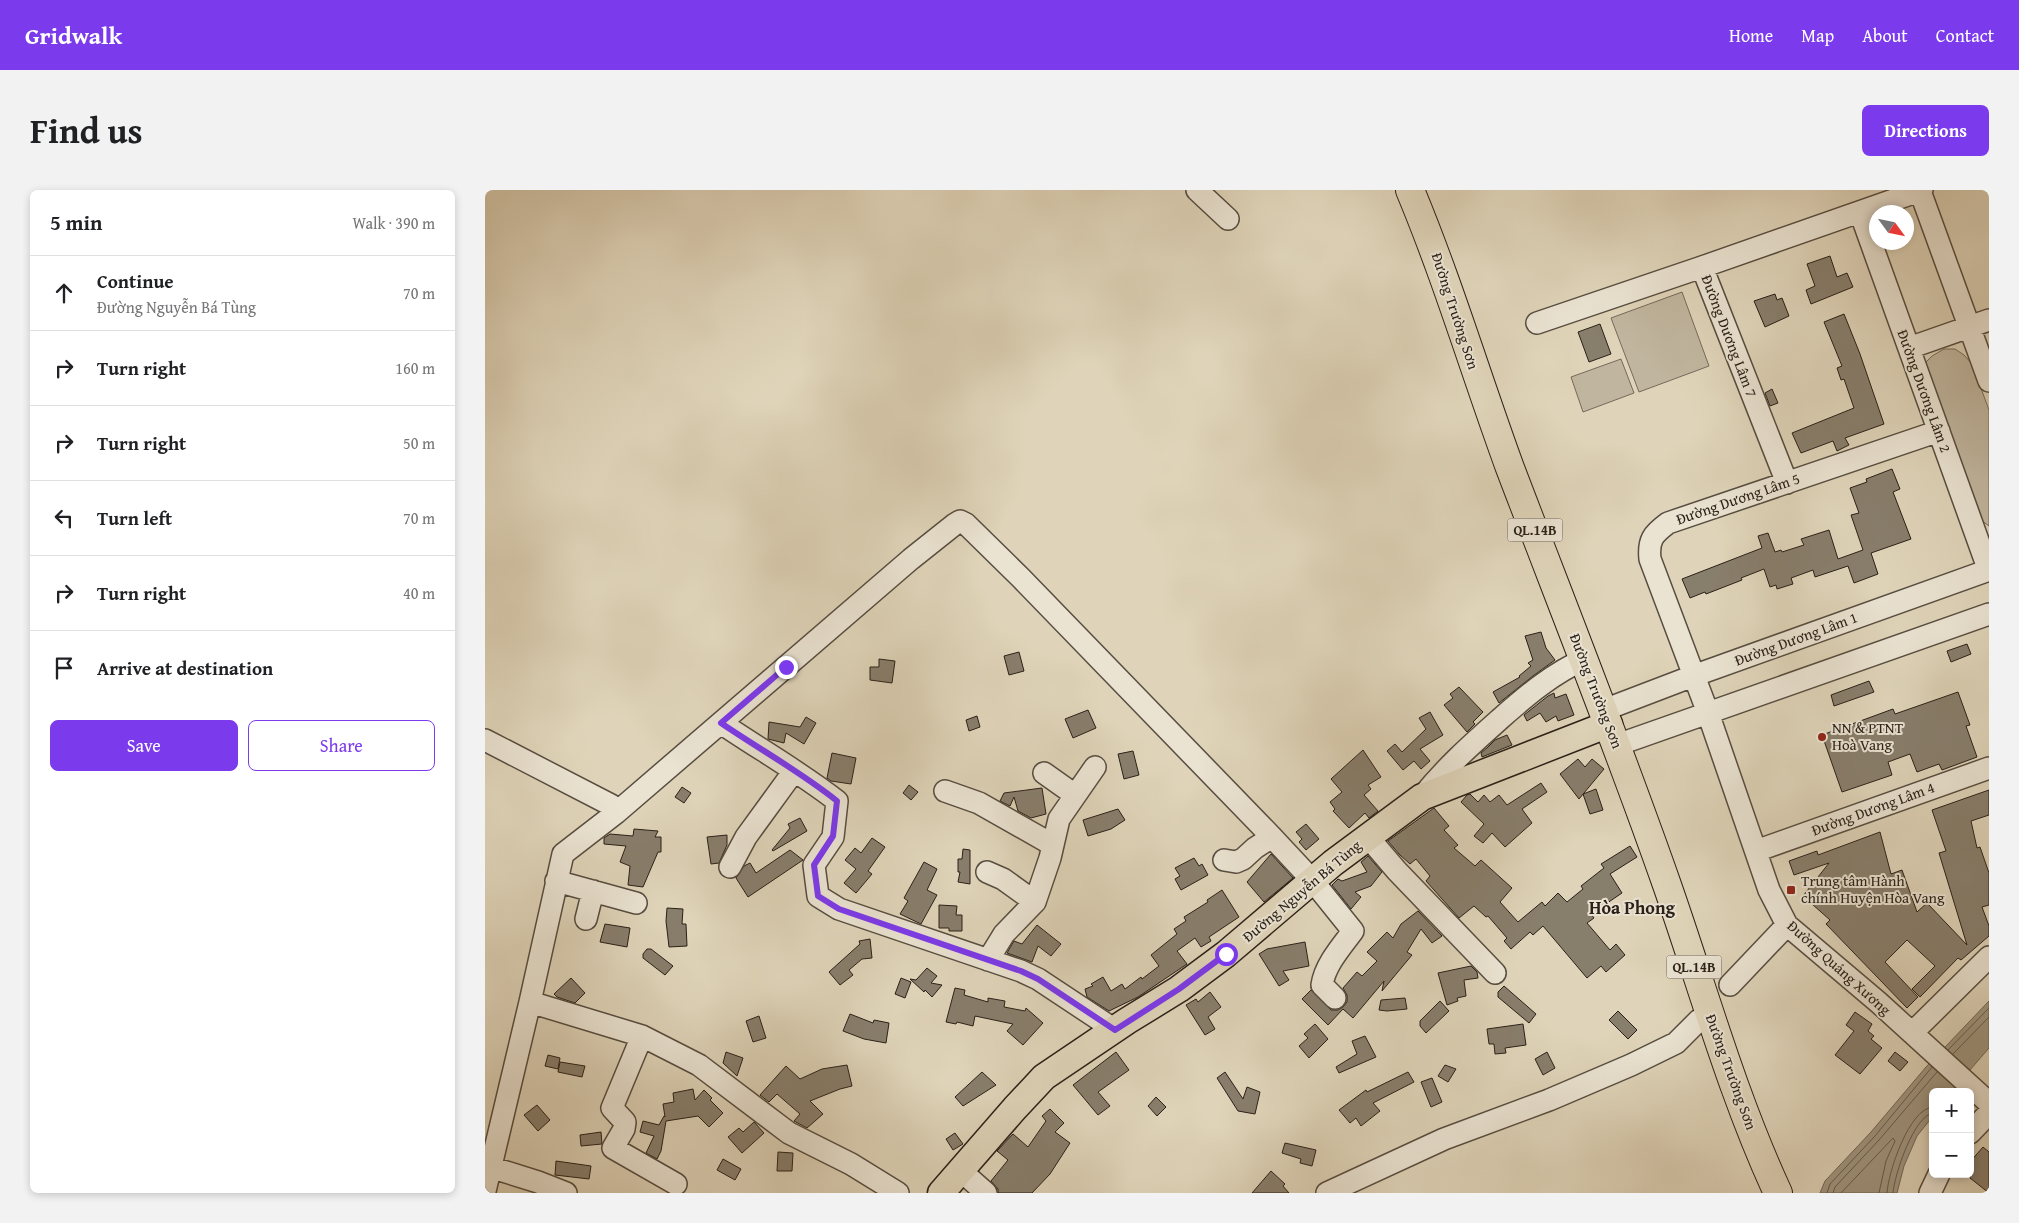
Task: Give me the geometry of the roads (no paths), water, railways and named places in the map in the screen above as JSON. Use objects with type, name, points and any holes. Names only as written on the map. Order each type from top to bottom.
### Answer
[{"type":"highway","name":"Đường Trường Sơn","points":[[1410,190],[1434,248],[1472,362],[1511,469],[1610,727],[1746,1116],[1777,1190]]},
{"type":"main road","name":"Đường Nguyễn Bá Tùng","points":[[941,1193],[1044,1077],[1179,989],[1219,960],[1312,880],[1422,797],[1610,727]]},
{"type":"street","points":[[1197,190],[1228,218]]},
{"type":"street","points":[[1921,190],[1979,324],[1989,381]]},
{"type":"street","name":"Đường Dương Lâm 7","points":[[1787,483],[1702,267],[1921,190]]},
{"type":"street","name":"Đường Dương Lâm 2","points":[[1860,212],[1989,570]]},
{"type":"street","points":[[1537,322],[1702,267]]},
{"type":"street","points":[[1909,348],[1979,324]]},
{"type":"street","name":"Đường Dương Lâm 5","points":[[1708,713],[1650,559],[1649,547],[1655,533],[1668,523],[1939,431]]},
{"type":"street","points":[[485,1191],[531,1002],[563,854],[616,813],[911,559],[960,521],[966,524],[1021,578],[1273,836],[1353,931],[1332,960],[1323,981],[1322,985],[1335,998]]},
{"type":"street","name":"Đường Dương Lâm 1","points":[[1610,727],[1693,676],[1989,570]]},
{"type":"street","points":[[1610,727],[1708,713],[1989,614]]},
{"type":"street","points":[[1422,797],[1440,774],[1464,750],[1518,703],[1564,668],[1585,659]]},
{"type":"street","name":"Đường Quảng Xương","points":[[1708,713],[1769,890],[1787,925],[1871,996],[1967,1085],[1989,1102]]},
{"type":"street","points":[[721,723],[814,783],[837,801],[833,836],[814,865],[818,896],[839,909],[1021,971],[1038,979],[1115,1030]]},
{"type":"street","points":[[485,740],[611,805],[616,813]]},
{"type":"street","points":[[988,960],[1004,934],[1035,902],[1044,880],[1059,819],[1095,767]]},
{"type":"street","name":"Đường Dương Lâm 4","points":[[1756,851],[1989,768]]},
{"type":"street","points":[[730,867],[746,837],[793,771]]},
{"type":"street","points":[[1043,773],[1075,795]]},
{"type":"street","points":[[945,791],[979,804],[1053,845]]},
{"type":"street","points":[[1224,860],[1236,862],[1243,859],[1273,836]]},
{"type":"street","points":[[1367,837],[1495,973]]},
{"type":"street","points":[[987,872],[1003,880],[1035,902]]},
{"type":"street","points":[[556,881],[635,903]]},
{"type":"street","points":[[586,918],[593,891]]},
{"type":"street","points":[[1730,985],[1787,925]]},
{"type":"street","points":[[1919,1040],[1989,957]]},
{"type":"street","points":[[531,1002],[642,1036],[710,1072],[789,1133],[851,1164],[898,1193]]},
{"type":"street","points":[[1327,1193],[1445,1139],[1549,1100],[1631,1065],[1676,1043],[1699,1020]]},
{"type":"street","points":[[642,1036],[612,1108],[625,1122],[624,1129],[613,1148],[676,1184]]},
{"type":"street","points":[[1974,1129],[1989,1113]]},
{"type":"street","points":[[490,1167],[566,1193]]},
{"type":"street","points":[[960,1170],[986,1193]]},
{"type":"street","points":[[1930,1193],[1937,1178]]},
{"type":"water","points":[[1989,1001],[1989,1048],[1954,1088],[1929,1088],[1929,1121],[1917,1136],[1904,1166],[1897,1193],[1820,1193],[1825,1181],[1871,1132],[1926,1067]]},
{"type":"place","name":"NN & PTNT Hoà Vang","points":[[1822,737]]},
{"type":"place","name":"Trung tâm Hành chính Huyện Hòa Vang","points":[[1791,890]]},
{"type":"district","name":"Hòa Phong","points":[[1632,908]]}]
